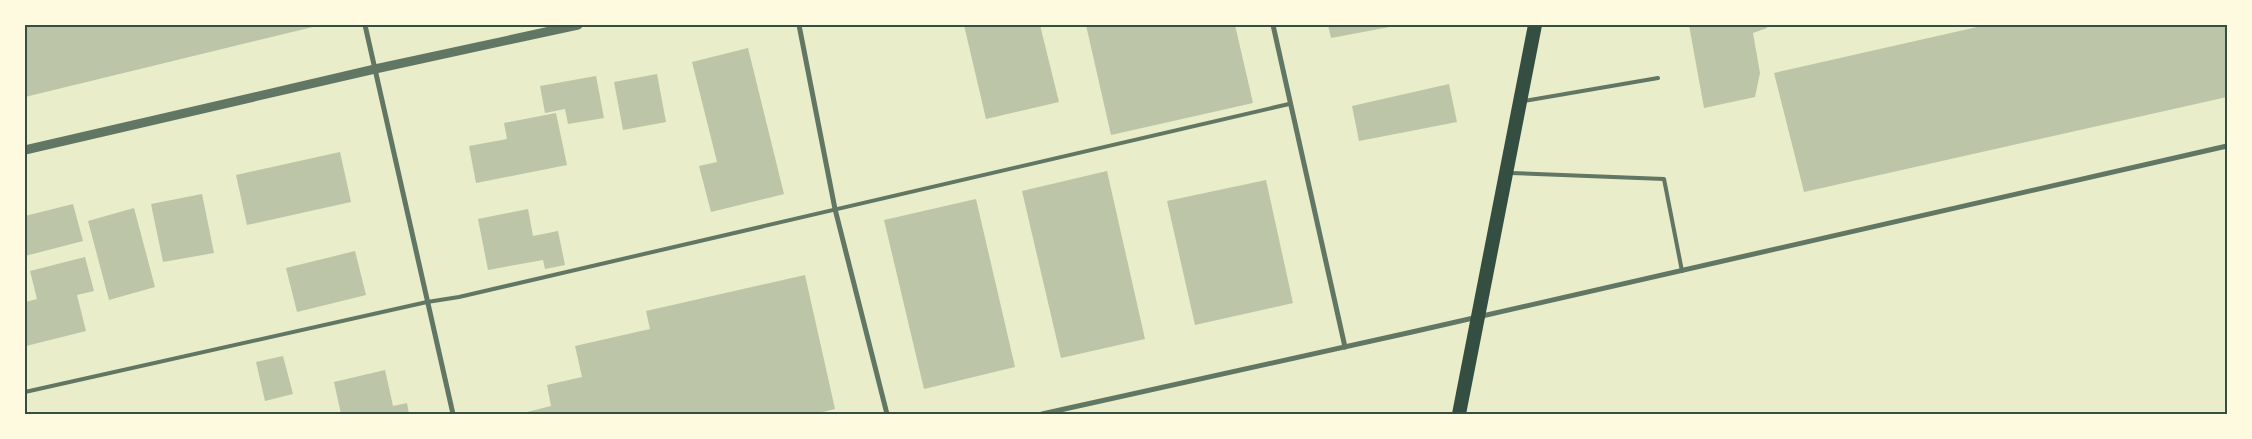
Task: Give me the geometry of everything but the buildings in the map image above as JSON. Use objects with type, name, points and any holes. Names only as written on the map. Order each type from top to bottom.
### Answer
[{"type":"highway","points":[[1458,414],[1534,25]]},
{"type":"street","points":[[365,25],[453,414]]},
{"type":"street","points":[[25,150],[375,69],[578,25]]},
{"type":"street","points":[[799,25],[835,209],[887,414]]},
{"type":"street","points":[[1272,25],[1345,347]]},
{"type":"street","points":[[1042,414],[1477,318],[2227,146]]},
{"type":"lane","points":[[1519,102],[1658,78]]},
{"type":"lane","points":[[25,392],[427,302],[459,297],[1289,104]]},
{"type":"lane","points":[[1506,173],[1664,179],[1682,271]]}]
